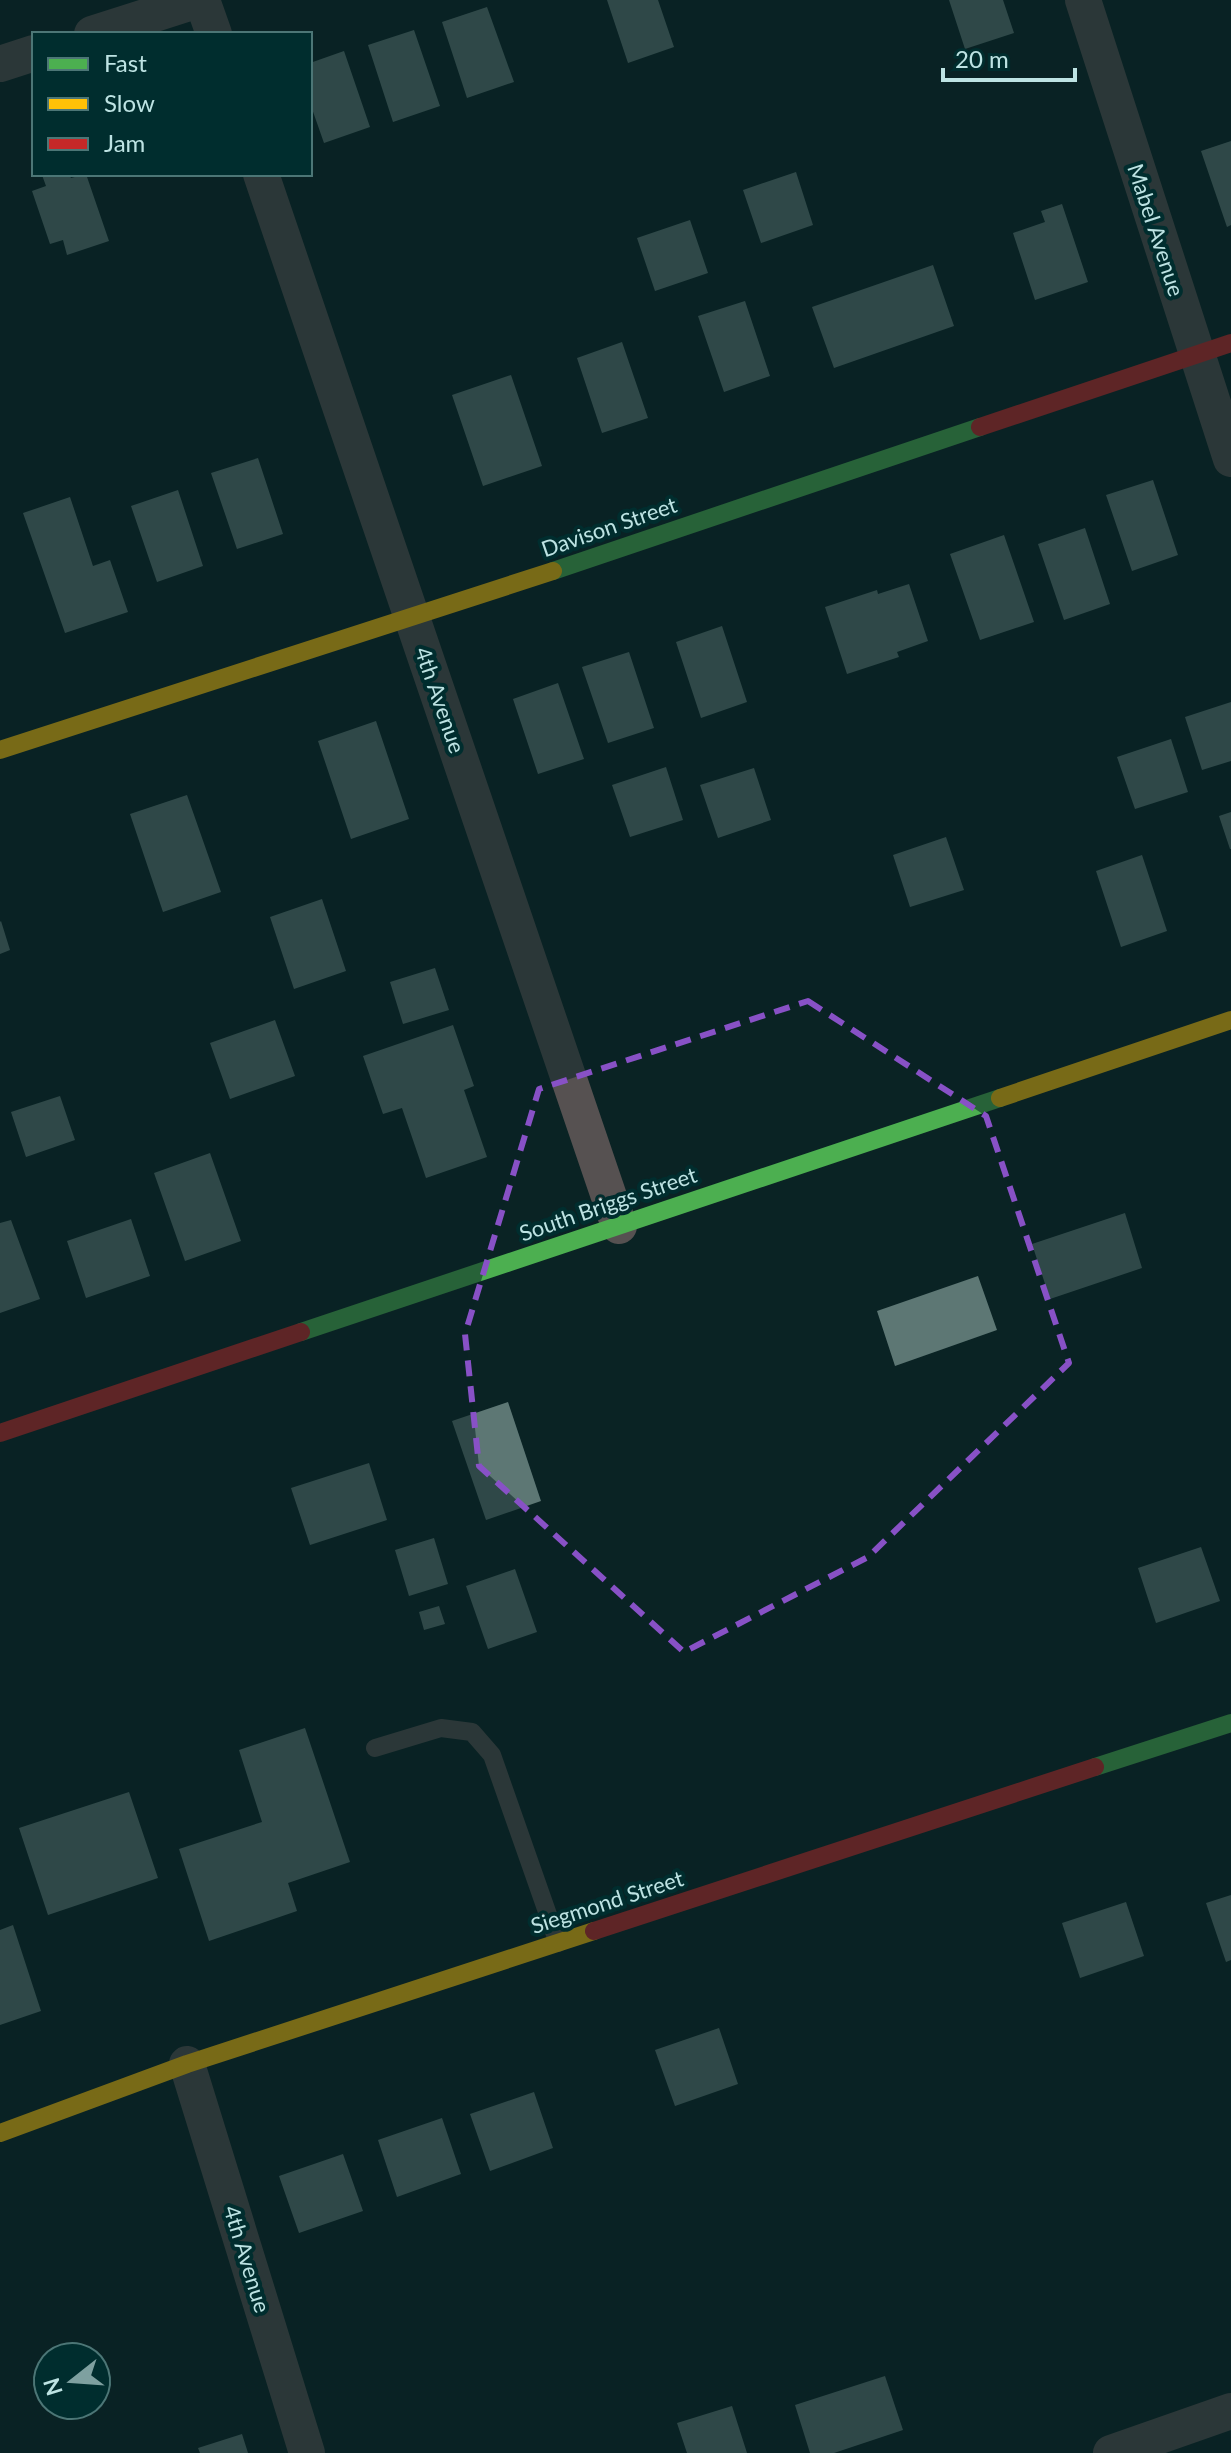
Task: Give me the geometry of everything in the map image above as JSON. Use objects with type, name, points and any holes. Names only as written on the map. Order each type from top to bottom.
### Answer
[{"type":"street","points":[[98,32],[200,0],[213,32]]},
{"type":"street","name":"Mabel Avenue","points":[[1083,0],[1231,459]]},
{"type":"street","points":[[0,64],[32,54]]},
{"type":"street","name":"4th Avenue","points":[[262,176],[619,1226]]},
{"type":"street","name":"Davison Street","points":[[0,750],[412,618],[1231,343]]},
{"type":"street","name":"South Briggs Street","points":[[0,1433],[1231,1020]]},
{"type":"street","name":"Siegmond Street","points":[[0,2133],[187,2064],[1231,1723]]},
{"type":"street","name":"4th Avenue","points":[[187,2064],[307,2453]]},
{"type":"street","points":[[1111,2453],[1231,2411]]},
{"type":"lane","points":[[375,1748],[441,1728],[472,1732],[492,1755],[558,1943]]},
{"type":"highlighted area","points":[[808,1001],[986,1116],[1069,1363],[868,1557],[684,1652],[479,1466],[465,1334],[539,1089]]},
{"type":"building","points":[[607,0],[658,0],[674,47],[628,63]]},
{"type":"building","points":[[949,0],[1003,0],[1014,33],[965,49]]},
{"type":"building","points":[[487,7],[514,82],[467,98],[442,22]]},
{"type":"building","points":[[414,30],[440,106],[393,122],[368,45]]},
{"type":"building","points":[[344,51],[370,127],[324,143],[312,109],[312,62]]},
{"type":"building","points":[[1231,141],[1231,225],[1227,227],[1201,151]]},
{"type":"building","points":[[796,172],[813,225],[761,243],[743,190]]},
{"type":"building","points":[[42,176],[87,176],[109,241],[67,255],[63,240],[50,244],[32,191],[46,186]]},
{"type":"building","points":[[1062,204],[1088,282],[1035,300],[1013,233],[1045,222],[1041,211]]},
{"type":"building","points":[[690,220],[708,273],[655,291],[637,238]]},
{"type":"building","points":[[933,265],[954,326],[834,368],[812,307]]},
{"type":"building","points":[[745,301],[770,376],[724,392],[698,316]]},
{"type":"building","points":[[622,342],[648,418],[602,433],[577,358]]},
{"type":"building","points":[[511,375],[542,466],[483,486],[452,395]]},
{"type":"building","points":[[258,458],[283,534],[237,549],[211,473]]},
{"type":"building","points":[[1153,480],[1178,555],[1132,571],[1106,495]]},
{"type":"building","points":[[178,490],[203,566],[157,582],[131,506]]},
{"type":"building","points":[[70,497],[93,566],[110,560],[128,612],[65,633],[23,513]]},
{"type":"building","points":[[1085,528],[1110,604],[1064,620],[1038,544]]},
{"type":"building","points":[[1004,535],[1034,622],[980,640],[950,554]]},
{"type":"building","points":[[909,584],[928,641],[897,652],[899,657],[847,674],[825,607],[877,590],[878,594]]},
{"type":"building","points":[[722,626],[747,702],[701,718],[676,642]]},
{"type":"building","points":[[629,652],[654,728],[608,743],[582,667]]},
{"type":"building","points":[[558,683],[584,759],[538,774],[513,699]]},
{"type":"building","points":[[1231,702],[1231,761],[1202,770],[1185,717]]},
{"type":"building","points":[[376,721],[409,819],[351,839],[318,741]]},
{"type":"building","points":[[1171,739],[1188,792],[1135,809],[1117,757]]},
{"type":"building","points":[[666,767],[683,820],[630,837],[612,785]]},
{"type":"building","points":[[754,768],[771,820],[718,838],[700,785]]},
{"type":"building","points":[[187,795],[221,892],[163,912],[130,814]]},
{"type":"building","points":[[1231,812],[1231,849],[1230,849],[1219,816]]},
{"type":"building","points":[[946,837],[964,890],[910,907],[893,855]]},
{"type":"building","points":[[1142,855],[1167,931],[1121,947],[1096,871]]},
{"type":"building","points":[[322,899],[346,971],[294,989],[270,917]]},
{"type":"building","points":[[0,922],[10,950],[0,954]]},
{"type":"building","points":[[435,968],[449,1010],[403,1024],[390,982]]},
{"type":"building","points":[[275,1020],[295,1076],[230,1099],[210,1043]]},
{"type":"building","points":[[453,1025],[474,1086],[464,1090],[487,1157],[426,1178],[402,1108],[383,1114],[363,1056]]},
{"type":"building","points":[[60,1096],[75,1140],[26,1157],[11,1112]]},
{"type":"building","points":[[210,1153],[241,1241],[185,1261],[154,1173]]},
{"type":"building","points":[[1125,1213],[1142,1268],[1050,1299],[1032,1244]]},
{"type":"building","points":[[131,1219],[150,1276],[86,1298],[67,1241]]},
{"type":"building","points":[[11,1220],[40,1299],[0,1313],[0,1223]]},
{"type":"building","points":[[978,1276],[997,1330],[895,1366],[877,1311]]},
{"type":"building","points":[[508,1402],[541,1501],[486,1520],[452,1421]]},
{"type":"building","points":[[369,1463],[387,1520],[310,1545],[291,1488]]},
{"type":"building","points":[[434,1538],[448,1584],[409,1596],[395,1550]]},
{"type":"building","points":[[1201,1547],[1220,1601],[1156,1623],[1138,1568]]},
{"type":"building","points":[[515,1569],[537,1632],[488,1649],[466,1586]]},
{"type":"building","points":[[439,1606],[445,1624],[424,1630],[419,1612]]},
{"type":"building","points":[[305,1728],[350,1862],[288,1883],[297,1911],[209,1941],[179,1849],[262,1822],[239,1750]]},
{"type":"building","points":[[129,1792],[158,1878],[48,1915],[19,1828]]},
{"type":"building","points":[[1231,1895],[1231,1960],[1226,1962],[1206,1903]]},
{"type":"building","points":[[1126,1902],[1144,1956],[1080,1978],[1062,1923]]},
{"type":"building","points":[[13,1925],[41,2011],[0,2025],[0,1930]]},
{"type":"building","points":[[719,2028],[738,2084],[675,2106],[655,2050]]},
{"type":"building","points":[[534,2092],[553,2148],[490,2171],[470,2114]]},
{"type":"building","points":[[442,2118],[461,2174],[397,2197],[378,2140]]},
{"type":"building","points":[[343,2154],[363,2211],[299,2233],[279,2176]]},
{"type":"building","points":[[885,2376],[903,2430],[834,2453],[810,2453],[795,2405]]},
{"type":"building","points":[[732,2406],[747,2453],[687,2453],[677,2423]]},
{"type":"building","points":[[242,2434],[248,2453],[200,2453],[198,2448]]},
{"type":"traffic: fast","points":[[553,571],[980,427]]},
{"type":"traffic: fast","points":[[301,1332],[1000,1098]]},
{"type":"traffic: fast","points":[[1095,1767],[1231,1723]]},
{"type":"traffic: slow","points":[[0,750],[553,571]]},
{"type":"traffic: slow","points":[[1000,1098],[1231,1020]]},
{"type":"traffic: slow","points":[[0,2133],[187,2064],[594,1931]]},
{"type":"traffic: jam","points":[[980,427],[1231,343]]},
{"type":"traffic: jam","points":[[0,1433],[301,1332]]},
{"type":"traffic: jam","points":[[594,1931],[1095,1767]]}]
